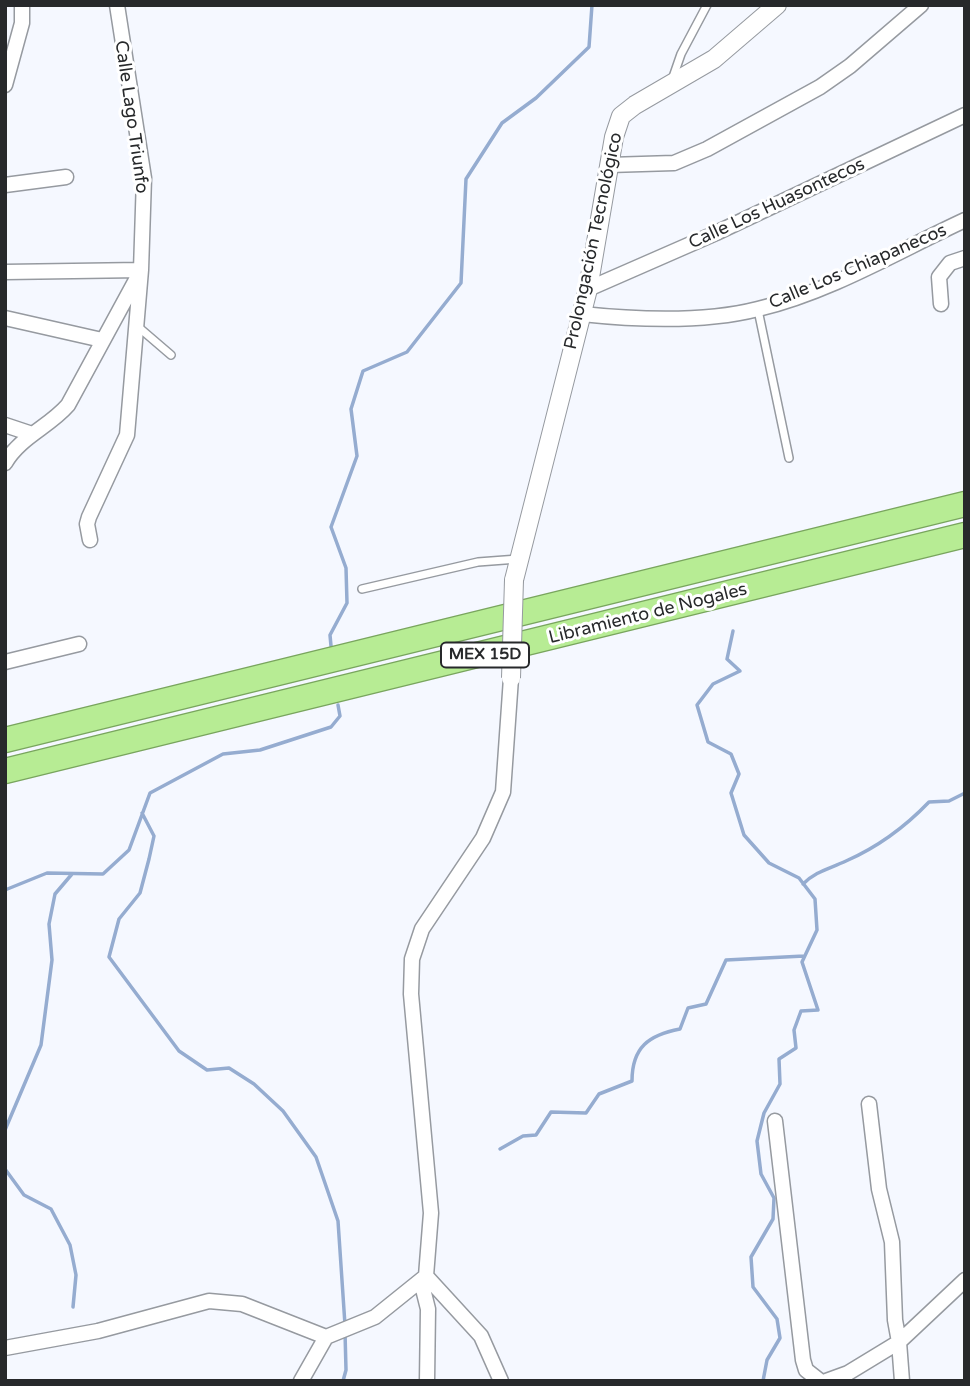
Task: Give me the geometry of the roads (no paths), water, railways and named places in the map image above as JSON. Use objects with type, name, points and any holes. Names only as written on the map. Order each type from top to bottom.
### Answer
[{"type":"highway","name":"Libramiento de Nogales","points":[[5,740],[965,504]]},
{"type":"highway","name":"Libramiento de Nogales","points":[[5,771],[965,535]]},
{"type":"street","name":"Calle Lago Triunfo","points":[[90,540],[87,524],[89,517],[127,435],[141,270],[144,178],[117,5]]},
{"type":"street","name":"Prolongación Tecnológico","points":[[510,678],[514,580],[518,559],[588,289],[609,165],[621,116],[714,59],[777,5]]},
{"type":"street","points":[[609,165],[674,163],[707,149],[820,87],[850,66],[921,5]]},
{"type":"street","points":[[5,85],[23,7]]},
{"type":"street","name":"Calle Los Huasontecos","points":[[588,289],[716,233],[965,115]]},
{"type":"street","points":[[5,185],[66,177]]},
{"type":"street","name":"Calle Los Chiapanecos","points":[[582,314],[663,318],[719,316],[758,310],[823,286],[965,220]]},
{"type":"street","points":[[941,304],[939,277],[950,263],[965,258]]},
{"type":"street","points":[[5,272],[141,270],[68,405],[56,419],[32,434],[5,463]]},
{"type":"street","points":[[5,318],[102,340]]},
{"type":"street","points":[[5,425],[32,434]]},
{"type":"street","points":[[5,662],[79,644]]},
{"type":"street","points":[[427,1381],[428,1310],[424,1279],[431,1213],[411,994],[412,959],[422,929],[483,838],[503,792],[510,678]]},
{"type":"street","points":[[869,1104],[879,1189],[892,1242],[895,1320],[902,1381]]},
{"type":"street","points":[[775,1121],[803,1360],[806,1370],[820,1381]]},
{"type":"street","points":[[301,1381],[326,1336],[374,1317],[424,1279]]},
{"type":"street","points":[[424,1279],[481,1336],[501,1381]]},
{"type":"street","points":[[826,1381],[848,1373],[899,1342],[965,1280]]},
{"type":"street","points":[[5,1348],[98,1331],[209,1301],[242,1304],[326,1336]]},
{"type":"lane","points":[[671,84],[681,54],[707,5]]},
{"type":"lane","points":[[758,310],[789,457]]},
{"type":"lane","points":[[135,324],[171,355]]},
{"type":"lane","points":[[362,589],[478,562],[518,559]]},
{"type":"waterway","points":[[331,646],[330,635],[347,603],[346,568],[331,527],[357,456],[351,409],[363,371],[407,352],[461,283],[466,179],[502,123],[536,98],[589,47],[592,5]]},
{"type":"waterway","points":[[733,631],[727,659],[740,671],[713,684],[697,705],[708,742],[731,754],[739,774],[731,793],[744,835],[769,863],[799,878],[815,899],[817,930],[802,962],[818,1010],[801,1011],[794,1030],[796,1048],[779,1059],[780,1084],[764,1113],[757,1141],[761,1174],[774,1198],[773,1219],[751,1257],[753,1287],[777,1319],[780,1338],[767,1360],[763,1381]]},
{"type":"waterway","points":[[5,890],[47,873],[103,874],[129,850],[150,793],[223,754],[260,750],[331,727],[340,716],[338,705]]},
{"type":"waterway","points":[[803,884],[818,873],[880,843],[929,802],[949,801],[965,793]]},
{"type":"waterway","points":[[142,813],[154,836],[149,859],[140,893],[119,919],[109,957],[179,1051],[207,1070],[229,1068],[254,1084],[283,1111],[316,1157],[338,1221],[345,1325]]},
{"type":"waterway","points":[[5,1130],[41,1045],[52,960],[49,924],[55,894],[72,874]]},
{"type":"waterway","points":[[500,1149],[523,1136],[536,1135],[551,1112],[586,1113],[599,1094],[632,1081],[635,1059],[644,1044],[659,1035],[680,1029],[688,1008],[706,1004],[726,960],[804,956]]},
{"type":"waterway","points":[[5,1169],[24,1195],[51,1209],[70,1245],[76,1275],[73,1307]]},
{"type":"waterway","points":[[343,1381],[346,1370],[345,1332]]}]
